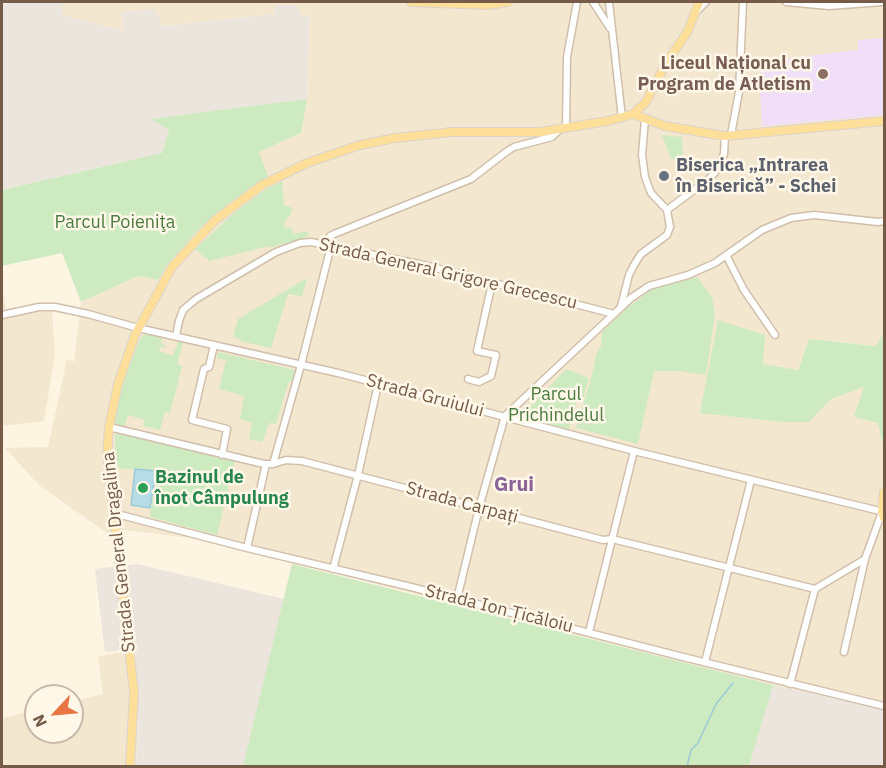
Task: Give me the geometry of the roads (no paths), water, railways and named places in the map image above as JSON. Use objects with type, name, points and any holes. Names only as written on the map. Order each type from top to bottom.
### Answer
[{"type":"main road","points":[[411,2],[488,5],[508,2]]},
{"type":"main road","points":[[694,2],[696,12]]},
{"type":"main road","points":[[699,2],[688,31],[665,65],[648,99],[633,114],[665,126],[728,136],[885,121]]},
{"type":"main road","name":"Strada General Dragalina","points":[[130,766],[134,692],[106,456],[109,427],[118,384],[138,328],[163,279],[181,255],[231,207],[276,177],[307,163],[360,145],[385,139],[464,131],[526,134],[622,118],[633,114]]},
{"type":"main road","points":[[884,514],[885,492]]},
{"type":"street","points":[[247,548],[301,364],[330,246],[330,236],[471,179],[514,147],[552,137],[562,129],[567,57],[577,2]]},
{"type":"street","points":[[593,2],[612,31]]},
{"type":"street","points":[[609,2],[622,118]]},
{"type":"street","points":[[696,12],[706,2]]},
{"type":"street","points":[[667,210],[710,178],[717,170],[724,154],[739,92],[743,2]]},
{"type":"street","points":[[786,2],[829,6],[882,2]]},
{"type":"street","points":[[621,307],[629,275],[641,254],[667,235],[670,227],[667,210],[651,193],[645,177],[642,155],[645,119]]},
{"type":"street","points":[[457,599],[479,508],[505,416],[631,298],[649,286],[700,271],[762,230],[791,218],[814,215],[885,221]]},
{"type":"street","name":"Strada General Grigore Grecescu","points":[[176,336],[178,321],[183,310],[196,299],[287,247],[311,242],[428,266],[614,314]]},
{"type":"street","points":[[726,255],[744,290],[775,335]]},
{"type":"street","points":[[468,379],[479,382],[491,376],[496,355],[477,351],[492,283]]},
{"type":"street","name":"Strada Gruiului","points":[[2,315],[39,307],[55,307],[88,314],[138,328],[301,364],[884,514]]},
{"type":"street","points":[[214,345],[209,367],[204,369],[192,420],[227,429],[222,455]]},
{"type":"street","points":[[333,569],[358,475],[378,384]]},
{"type":"street","name":"Strada Carpați","points":[[109,427],[222,455],[270,464],[286,460],[302,461],[603,540],[612,539],[815,590]]},
{"type":"street","points":[[589,632],[634,451]]},
{"type":"street","points":[[705,662],[751,480]]},
{"type":"street","name":"Strada Ion Țicăloiu","points":[[113,513],[885,706]]},
{"type":"street","points":[[844,652],[864,559],[884,514]]},
{"type":"street","points":[[790,684],[815,590],[864,559]]},
{"type":"water","name":"Bazinul de înot Câmpulung","points":[[135,469],[156,471],[150,508],[131,505]]},
{"type":"waterway","points":[[687,766],[691,750],[698,743],[716,704],[733,683]]},
{"type":"place","name":"Liceul Național cu Program de Atletism","points":[[823,74]]},
{"type":"place","name":"Biserica „Intrarea în Biserică” - Schei","points":[[664,176]]},
{"type":"place","name":"Bazinul de înot Câmpulung","points":[[143,488]]},
{"type":"district","name":"Grui","points":[[514,485]]},
{"type":"park label","name":"Parcul Poieniţa","points":[[115,223]]},
{"type":"park label","name":"Parcul Prichindelul","points":[[556,405]]}]
